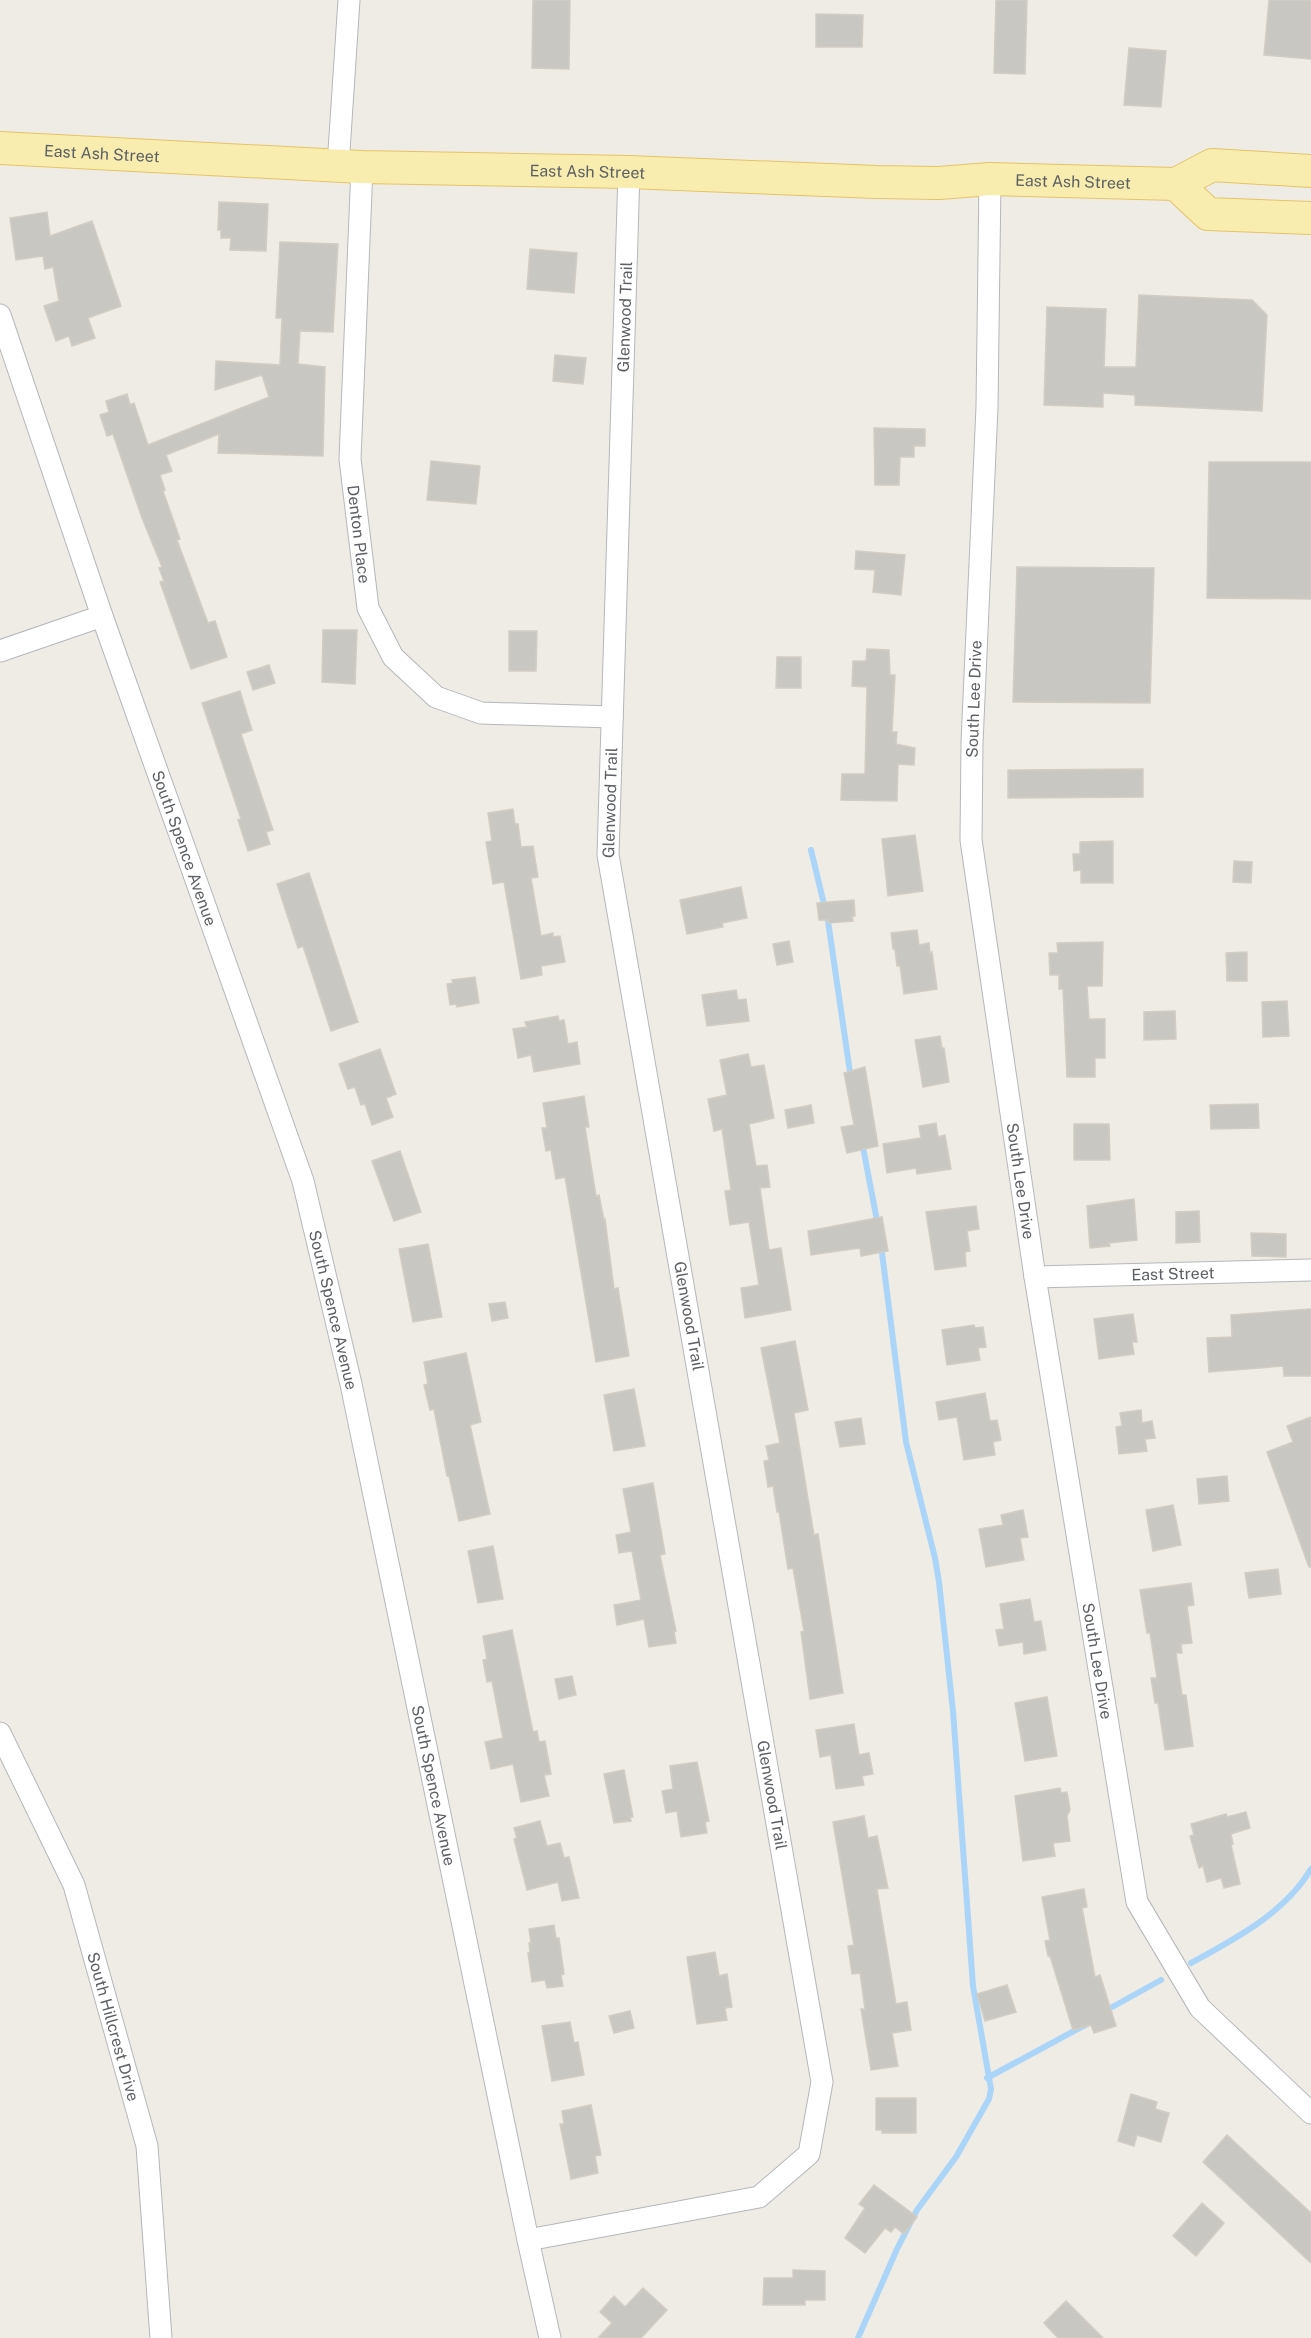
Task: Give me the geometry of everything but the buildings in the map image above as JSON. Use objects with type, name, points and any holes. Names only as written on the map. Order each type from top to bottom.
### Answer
[{"type":"main road","name":"East Ash Street","points":[[0,148],[350,166],[629,172],[876,182],[939,183],[990,179],[1176,184],[1212,165],[1310,170]]},
{"type":"main road","points":[[1176,184],[1208,214],[1311,218]]},
{"type":"street","name":"Denton Place","points":[[349,0],[351,459],[368,608],[393,657],[436,697],[481,713],[612,717]]},
{"type":"street","name":"Glenwood Trail","points":[[528,2240],[759,2197],[809,2154],[822,2082],[608,855],[629,172]]},
{"type":"street","name":"South Lee Drive","points":[[990,179],[987,407],[972,742],[971,840],[1035,1277],[1137,1902],[1200,2008],[1311,2113]]},
{"type":"street","name":"South Spence Avenue","points":[[0,315],[102,616],[303,1181],[351,1384],[550,2338]]},
{"type":"street","points":[[0,651],[102,616]]},
{"type":"street","name":"East Street","points":[[1035,1277],[1311,1270]]},
{"type":"street","name":"South Hillcrest Drive","points":[[0,1733],[74,1885],[147,2146],[161,2338]]},
{"type":"waterway","points":[[811,850],[828,921],[851,1079]]},
{"type":"waterway","points":[[862,1142],[878,1226]]},
{"type":"waterway","points":[[858,2338],[897,2249],[917,2210],[956,2157],[989,2099],[991,2089],[973,1986],[953,1711],[939,1582],[906,1442],[881,1245]]},
{"type":"waterway","points":[[1191,1963],[1258,1924],[1287,1899],[1311,1869]]},
{"type":"waterway","points":[[1105,2011],[1161,1980]]},
{"type":"waterway","points":[[987,2078],[1087,2024]]}]
